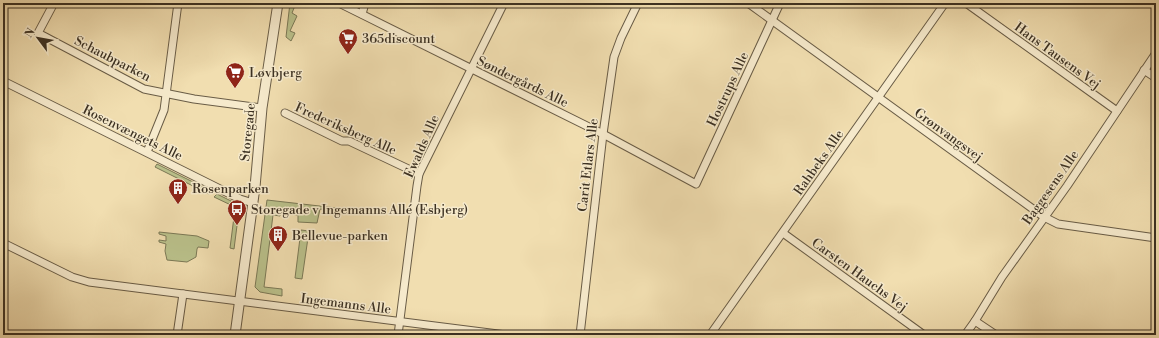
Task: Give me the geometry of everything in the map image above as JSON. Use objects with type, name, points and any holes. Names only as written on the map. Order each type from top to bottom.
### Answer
[{"type":"street","name":"Schaubparken","points":[[54,3],[38,33],[144,89],[167,94],[262,108]]},
{"type":"street","name":"Schaubparken","points":[[147,152],[164,110],[178,3]]},
{"type":"street","name":"Storegade","points":[[235,335],[253,203],[262,108],[278,3]]},
{"type":"street","name":"Søndergårds Alle","points":[[339,3],[603,134],[696,184]]},
{"type":"street","points":[[362,14],[365,3]]},
{"type":"street","name":"Ewalds Alle","points":[[398,335],[416,186],[419,174],[504,3]]},
{"type":"street","name":"Carit Etlars Alle","points":[[580,335],[603,134],[614,57],[621,38],[638,3]]},
{"type":"street","name":"Grønvangsvej","points":[[748,3],[1044,217],[1058,224],[1156,238]]},
{"type":"street","name":"Hostrups Alle","points":[[696,184],[780,3]]},
{"type":"street","name":"Rahbeks Alle","points":[[710,335],[945,3]]},
{"type":"street","name":"Hans Tausens Vej","points":[[966,3],[1117,111]]},
{"type":"street","name":"Baggesens Alle","points":[[965,335],[988,298],[1067,186],[1156,53]]},
{"type":"street","points":[[1144,70],[1156,78]]},
{"type":"street","name":"Rosenvængets Alle","points":[[3,81],[240,199],[253,203]]},
{"type":"street","name":"Frederiksberg Alle","points":[[285,113],[342,141],[348,140],[419,174]]},
{"type":"street","name":"Carsten Hauchs Vej","points":[[782,233],[924,335]]},
{"type":"street","name":"Ingemanns Alle","points":[[3,243],[81,280],[239,302],[506,335]]},
{"type":"street","points":[[177,335],[183,294]]},
{"type":"street","points":[[975,321],[996,335]]},
{"type":"green space","points":[[290,3],[296,3],[292,13],[297,16],[290,31],[295,33],[291,41],[286,37]]},
{"type":"green space","points":[[157,164],[209,190],[209,194],[155,167]]},
{"type":"green space","points":[[217,194],[239,205],[239,208],[214,197]]},
{"type":"green space","points":[[267,200],[337,208],[337,211],[320,209],[317,223],[298,222],[298,215],[280,213],[280,216],[273,215],[264,287],[282,289],[282,296],[260,292],[255,287]]},
{"type":"green space","points":[[235,209],[239,210],[234,249],[230,248]]},
{"type":"green space","points":[[301,230],[309,231],[302,279],[295,278]]},
{"type":"green space","points":[[159,232],[197,236],[209,241],[208,248],[198,247],[196,257],[187,262],[167,260],[165,251],[166,244],[159,242],[159,240],[166,241],[166,236],[159,234]]},
{"type":"place","name":"365discount","points":[[348,55]]},
{"type":"place","name":"Løvbjerg","points":[[235,89]]},
{"type":"place","name":"Rosenparken","points":[[178,205]]},
{"type":"place","name":"Storegade v Ingemanns Allé (Esbjerg)","points":[[237,226]]},
{"type":"place","name":"Bellevue-parken","points":[[278,252]]}]
